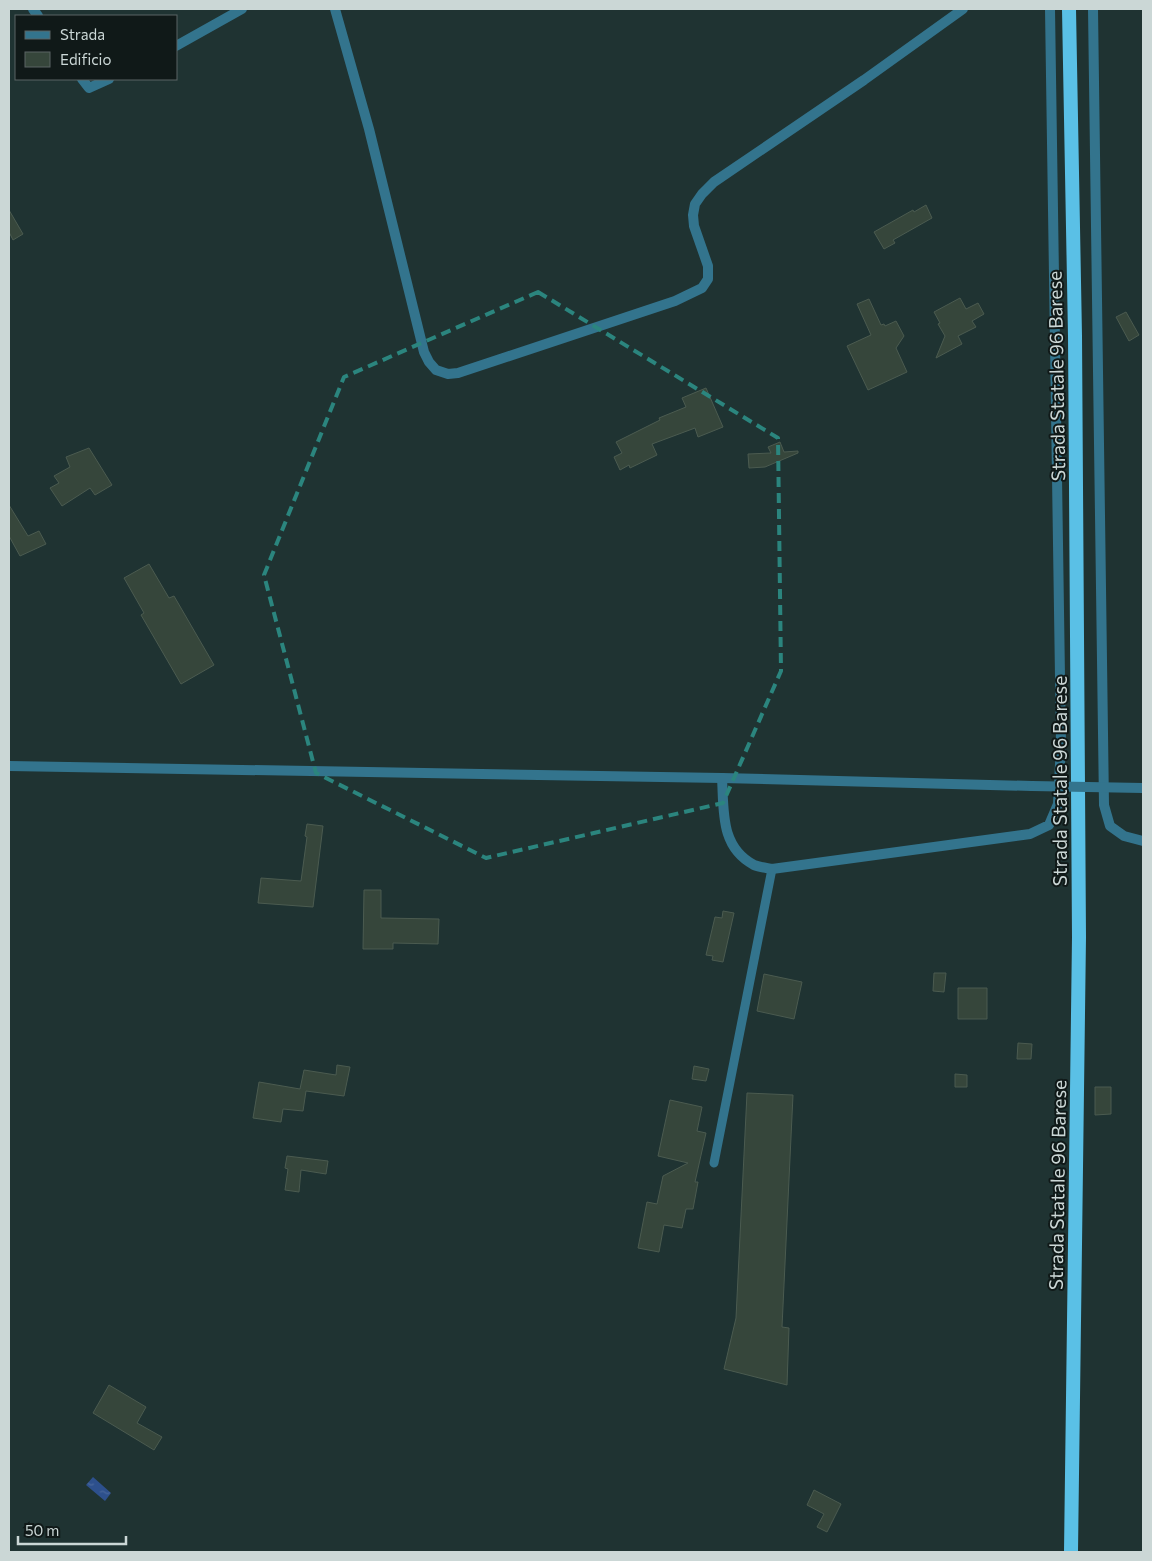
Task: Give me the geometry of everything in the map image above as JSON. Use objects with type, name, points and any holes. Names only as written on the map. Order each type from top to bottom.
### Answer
[{"type":"highway","name":"Strada Statale 96 Barese","points":[[1069,9],[1075,336],[1079,937],[1071,1552]]},
{"type":"street","points":[[178,45],[242,9]]},
{"type":"street","points":[[335,9],[390,210],[420,337],[429,362],[436,370],[448,374],[467,370],[573,336],[598,325],[675,300],[702,288],[708,279],[708,266],[692,215],[695,204],[702,194],[714,182],[864,80],[963,9]]},
{"type":"street","points":[[722,778],[726,829],[735,851],[754,865],[772,869],[1030,834],[1049,825],[1058,804],[1061,744],[1050,9]]},
{"type":"street","points":[[1093,9],[1104,806],[1110,826],[1124,836],[1143,841]]},
{"type":"street","points":[[83,80],[89,88],[107,80]]},
{"type":"street","points":[[9,766],[722,778],[1143,788]]},
{"type":"lane","points":[[714,1163],[772,869]]},
{"type":"highlighted area","points":[[538,292],[778,438],[781,671],[723,803],[486,858],[316,773],[264,575],[344,377]]},
{"type":"water","points":[[93,1477],[111,1493],[105,1501],[86,1485]]},
{"type":"building","points":[[926,205],[932,218],[893,240],[895,243],[884,249],[874,232],[913,210],[914,212]]},
{"type":"building","points":[[9,210],[23,234],[13,240],[9,232]]},
{"type":"building","points":[[960,298],[966,309],[978,303],[984,314],[972,321],[976,327],[958,336],[962,344],[936,358],[945,336],[934,312]]},
{"type":"building","points":[[869,299],[881,325],[884,324],[885,326],[896,321],[904,336],[896,348],[907,372],[868,390],[847,346],[871,335],[857,304]]},
{"type":"building","points":[[1126,312],[1139,335],[1129,341],[1116,317]]},
{"type":"building","points":[[706,388],[723,427],[698,437],[695,428],[652,444],[657,455],[630,468],[629,465],[620,470],[614,457],[622,453],[616,442],[660,420],[659,418],[686,407],[682,398]]},
{"type":"building","points":[[780,442],[784,452],[798,451],[798,453],[765,467],[749,468],[748,454],[771,453],[768,447]]},
{"type":"building","points":[[89,448],[112,485],[95,495],[90,488],[62,506],[50,488],[59,483],[54,476],[70,467],[66,457]]},
{"type":"building","points":[[9,505],[28,536],[39,531],[46,544],[20,556],[9,536]]},
{"type":"building","points":[[149,564],[169,598],[174,596],[214,665],[181,684],[141,615],[144,613],[124,578]]},
{"type":"building","points":[[307,824],[323,826],[313,907],[258,903],[261,878],[301,881]]},
{"type":"building","points":[[364,890],[381,890],[381,918],[439,919],[438,944],[393,943],[393,949],[363,949]]},
{"type":"building","points":[[723,911],[734,913],[723,962],[712,960],[713,956],[706,955],[715,917],[722,918]]},
{"type":"building","points":[[934,973],[946,973],[944,992],[933,991]]},
{"type":"building","points":[[764,974],[802,982],[794,1019],[757,1011]]},
{"type":"building","points":[[958,988],[987,988],[987,1019],[958,1019]]},
{"type":"building","points":[[1018,1043],[1032,1044],[1031,1059],[1017,1059]]},
{"type":"building","points":[[337,1065],[350,1067],[344,1096],[306,1091],[303,1111],[283,1109],[281,1122],[253,1118],[259,1082],[300,1089],[304,1070],[336,1075]]},
{"type":"building","points":[[694,1066],[709,1069],[706,1081],[692,1079]]},
{"type":"building","points":[[955,1074],[967,1075],[967,1087],[955,1087]]},
{"type":"building","points":[[1095,1087],[1111,1087],[1111,1114],[1095,1115]]},
{"type":"building","points":[[747,1093],[793,1095],[782,1327],[789,1328],[787,1385],[724,1369],[736,1318]]},
{"type":"building","points":[[670,1100],[702,1107],[697,1131],[706,1133],[695,1182],[698,1182],[693,1209],[686,1209],[682,1228],[664,1225],[659,1252],[638,1248],[647,1202],[657,1204],[663,1176],[688,1163],[658,1156]]},
{"type":"building","points":[[287,1156],[328,1161],[326,1174],[301,1170],[299,1192],[285,1190],[288,1169],[285,1168]]},
{"type":"building","points":[[109,1385],[146,1407],[137,1423],[162,1437],[154,1450],[93,1413]]},
{"type":"building","points":[[814,1490],[841,1504],[827,1532],[817,1527],[824,1514],[807,1505]]}]
